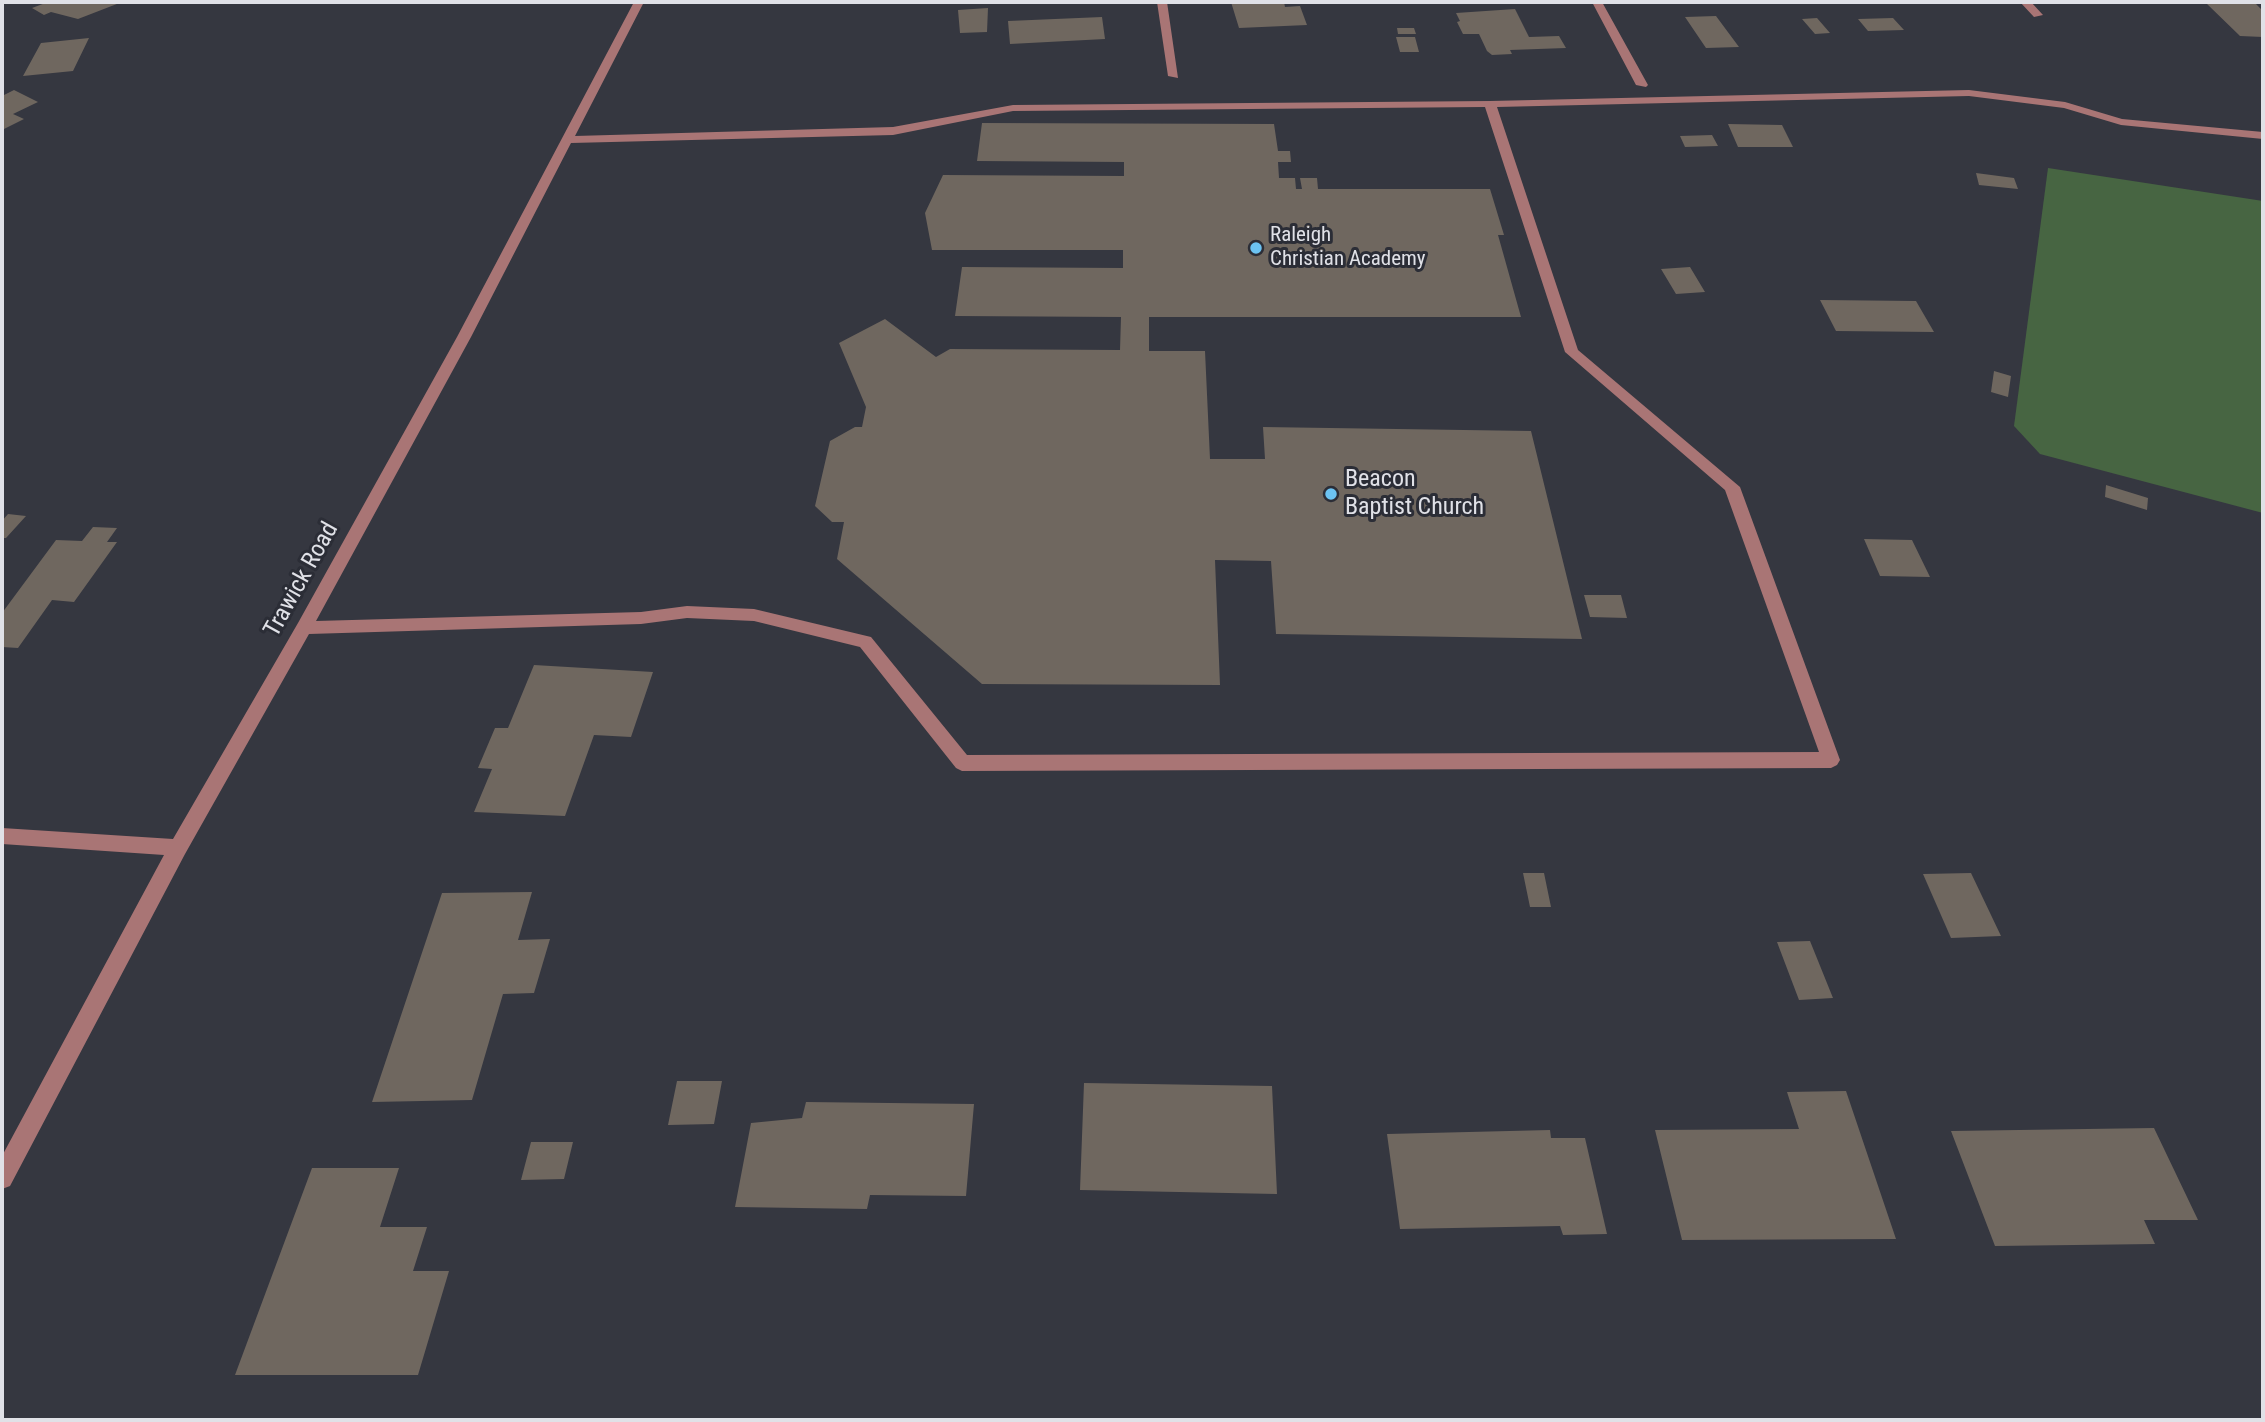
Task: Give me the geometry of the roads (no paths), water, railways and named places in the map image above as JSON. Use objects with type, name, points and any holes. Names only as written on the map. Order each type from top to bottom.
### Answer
[{"type":"street","name":"Trawick Road","points":[[2,1178],[178,848],[304,628],[464,337],[639,2]]},
{"type":"street","points":[[1162,2],[1174,76]]},
{"type":"street","points":[[1597,2],[1642,85]]},
{"type":"street","points":[[2025,2],[2038,15]]},
{"type":"street","points":[[566,139],[893,131],[1013,107],[1490,104],[1969,93],[2065,105],[2121,122],[2263,136]]},
{"type":"street","points":[[304,628],[641,618],[687,612],[754,615],[865,642],[962,763],[1831,761],[1732,487],[1572,352],[1490,104]]},
{"type":"street","points":[[2,836],[178,848]]},
{"type":"place","name":"Raleigh Christian Academy","points":[[1256,248]]},
{"type":"place","name":"Beacon Baptist Church","points":[[1331,494]]}]
